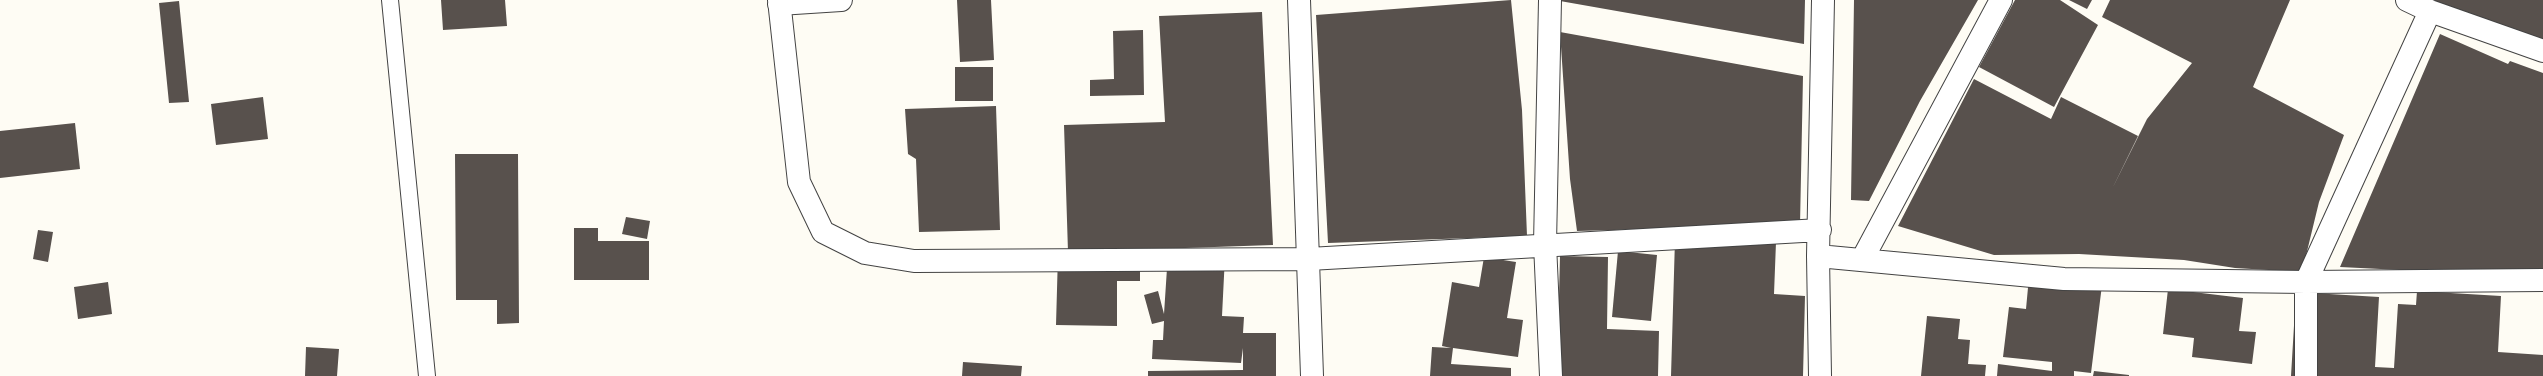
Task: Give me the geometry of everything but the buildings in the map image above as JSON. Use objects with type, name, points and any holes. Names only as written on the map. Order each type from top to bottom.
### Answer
[{"type":"street","points":[[841,0],[779,2],[799,182],[824,232],[865,253],[914,261],[1309,258],[1820,230]]},
{"type":"street","points":[[1299,0],[1312,376]]},
{"type":"street","points":[[1550,0],[1545,244],[1550,376]]},
{"type":"street","points":[[1820,376],[1818,256],[1820,230],[1823,0]]},
{"type":"street","points":[[1863,258],[2001,0]]},
{"type":"street","points":[[2407,0],[2430,11],[2543,51]]},
{"type":"street","points":[[2306,376],[2306,282],[2430,11]]},
{"type":"street","points":[[1818,256],[1863,258],[2064,279],[2306,282],[2543,280]]},
{"type":"lane","points":[[390,0],[427,376]]}]
